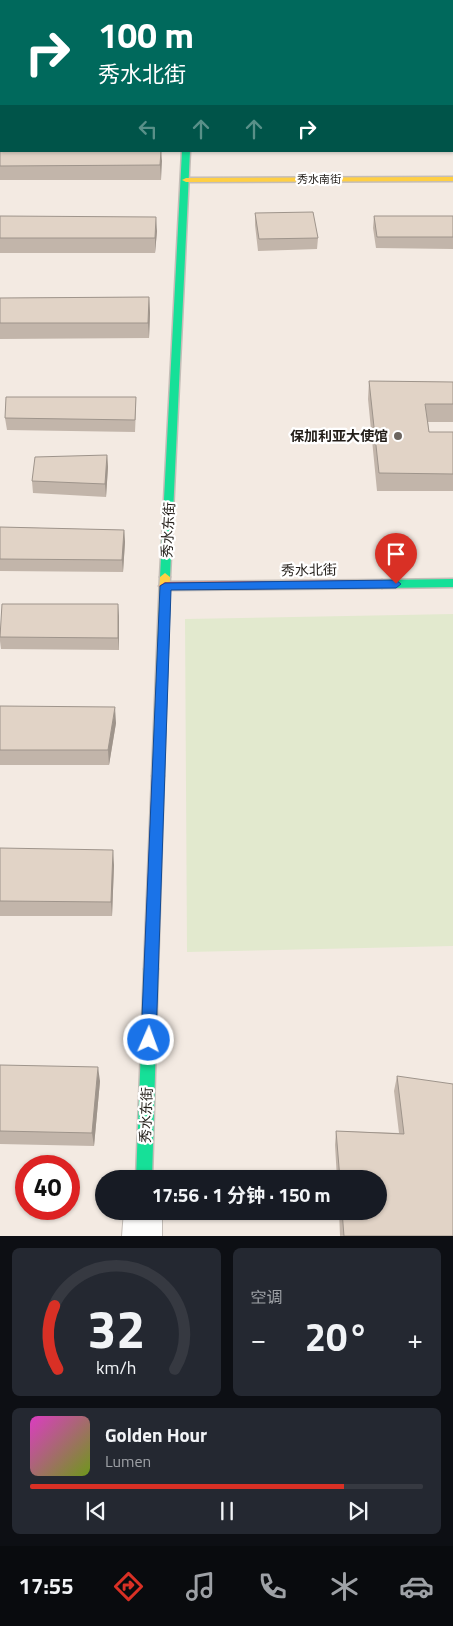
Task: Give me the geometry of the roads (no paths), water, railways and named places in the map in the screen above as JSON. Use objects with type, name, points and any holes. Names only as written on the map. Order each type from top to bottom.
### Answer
[{"type":"street","name":"秀水东街","points":[[144,1170],[165,586],[186,152]]},
{"type":"street","name":"秀水南街","points":[[186,180],[453,179]]},
{"type":"street","name":"秀水北街","points":[[165,586],[453,584]]},
{"type":"street","points":[[142,1236],[143,1220]]},
{"type":"place","name":"保加利亚大使馆","points":[[398,436]]}]
